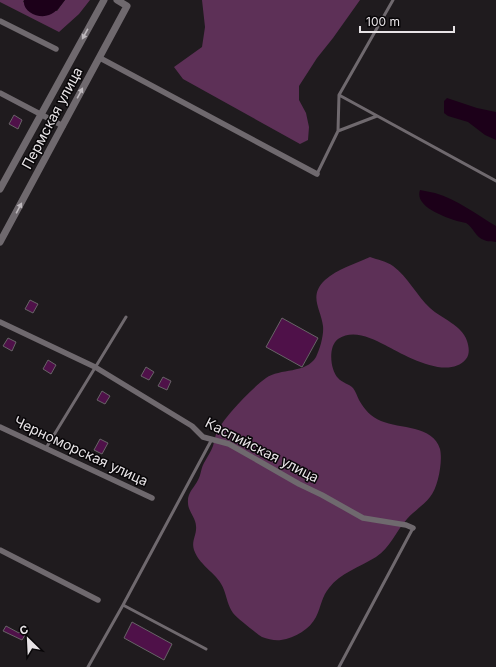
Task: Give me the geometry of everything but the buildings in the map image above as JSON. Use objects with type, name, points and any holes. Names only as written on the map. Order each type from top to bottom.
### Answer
[{"type":"street","points":[[0,189],[104,0]]},
{"type":"street","name":"Пермская улица","points":[[0,242],[127,6],[117,0]]},
{"type":"street","points":[[0,21],[56,48]]},
{"type":"street","points":[[100,58],[317,174]]},
{"type":"street","points":[[0,94],[63,126]]},
{"type":"street","name":"Каспийская улица","points":[[0,322],[95,367],[192,426],[203,437],[229,444],[363,518],[406,525],[413,528]]},
{"type":"street","name":"Черноморская улица","points":[[0,427],[152,498]]},
{"type":"street","points":[[0,550],[98,600]]},
{"type":"lane","points":[[317,174],[338,131],[339,95],[393,0]]},
{"type":"lane","points":[[339,95],[496,180]]},
{"type":"lane","points":[[338,131],[377,116]]},
{"type":"lane","points":[[46,448],[126,317]]},
{"type":"lane","points":[[88,667],[212,439]]},
{"type":"lane","points":[[339,667],[413,528]]},
{"type":"lane","points":[[122,605],[206,649]]},
{"type":"shaded area","points":[[0,0],[24,0],[23,2],[57,11],[65,0],[90,0],[79,14],[59,32],[0,2]]},
{"type":"shaded area","points":[[24,0],[65,0],[54,12],[49,15],[41,16],[32,14],[28,11],[24,4]]},
{"type":"shaded area","points":[[202,0],[360,0],[317,58],[299,86],[299,100],[306,113],[309,127],[308,140],[300,144],[183,79],[174,67],[202,47],[205,27]]},
{"type":"shaded area","points":[[447,98],[477,108],[496,112],[496,140],[485,135],[468,122],[448,116],[444,113],[444,101]]},
{"type":"shaded area","points":[[420,190],[435,193],[451,199],[496,226],[496,242],[481,239],[466,223],[439,214],[426,206],[419,196]]},
{"type":"shaded area","points":[[370,257],[388,263],[398,270],[430,308],[461,331],[468,343],[469,353],[466,359],[458,365],[448,368],[437,367],[414,360],[374,340],[356,335],[344,336],[338,339],[335,342],[331,352],[333,370],[335,374],[340,380],[353,388],[361,403],[371,415],[389,424],[423,432],[436,441],[441,454],[437,481],[430,497],[407,519],[381,553],[370,561],[344,574],[334,583],[325,594],[316,617],[306,629],[297,635],[281,640],[262,637],[233,613],[222,584],[197,556],[193,547],[196,523],[188,506],[188,499],[199,478],[219,428],[238,404],[266,378],[278,373],[306,366],[316,357],[323,334],[322,320],[316,297],[320,286],[325,280],[335,273]]}]
